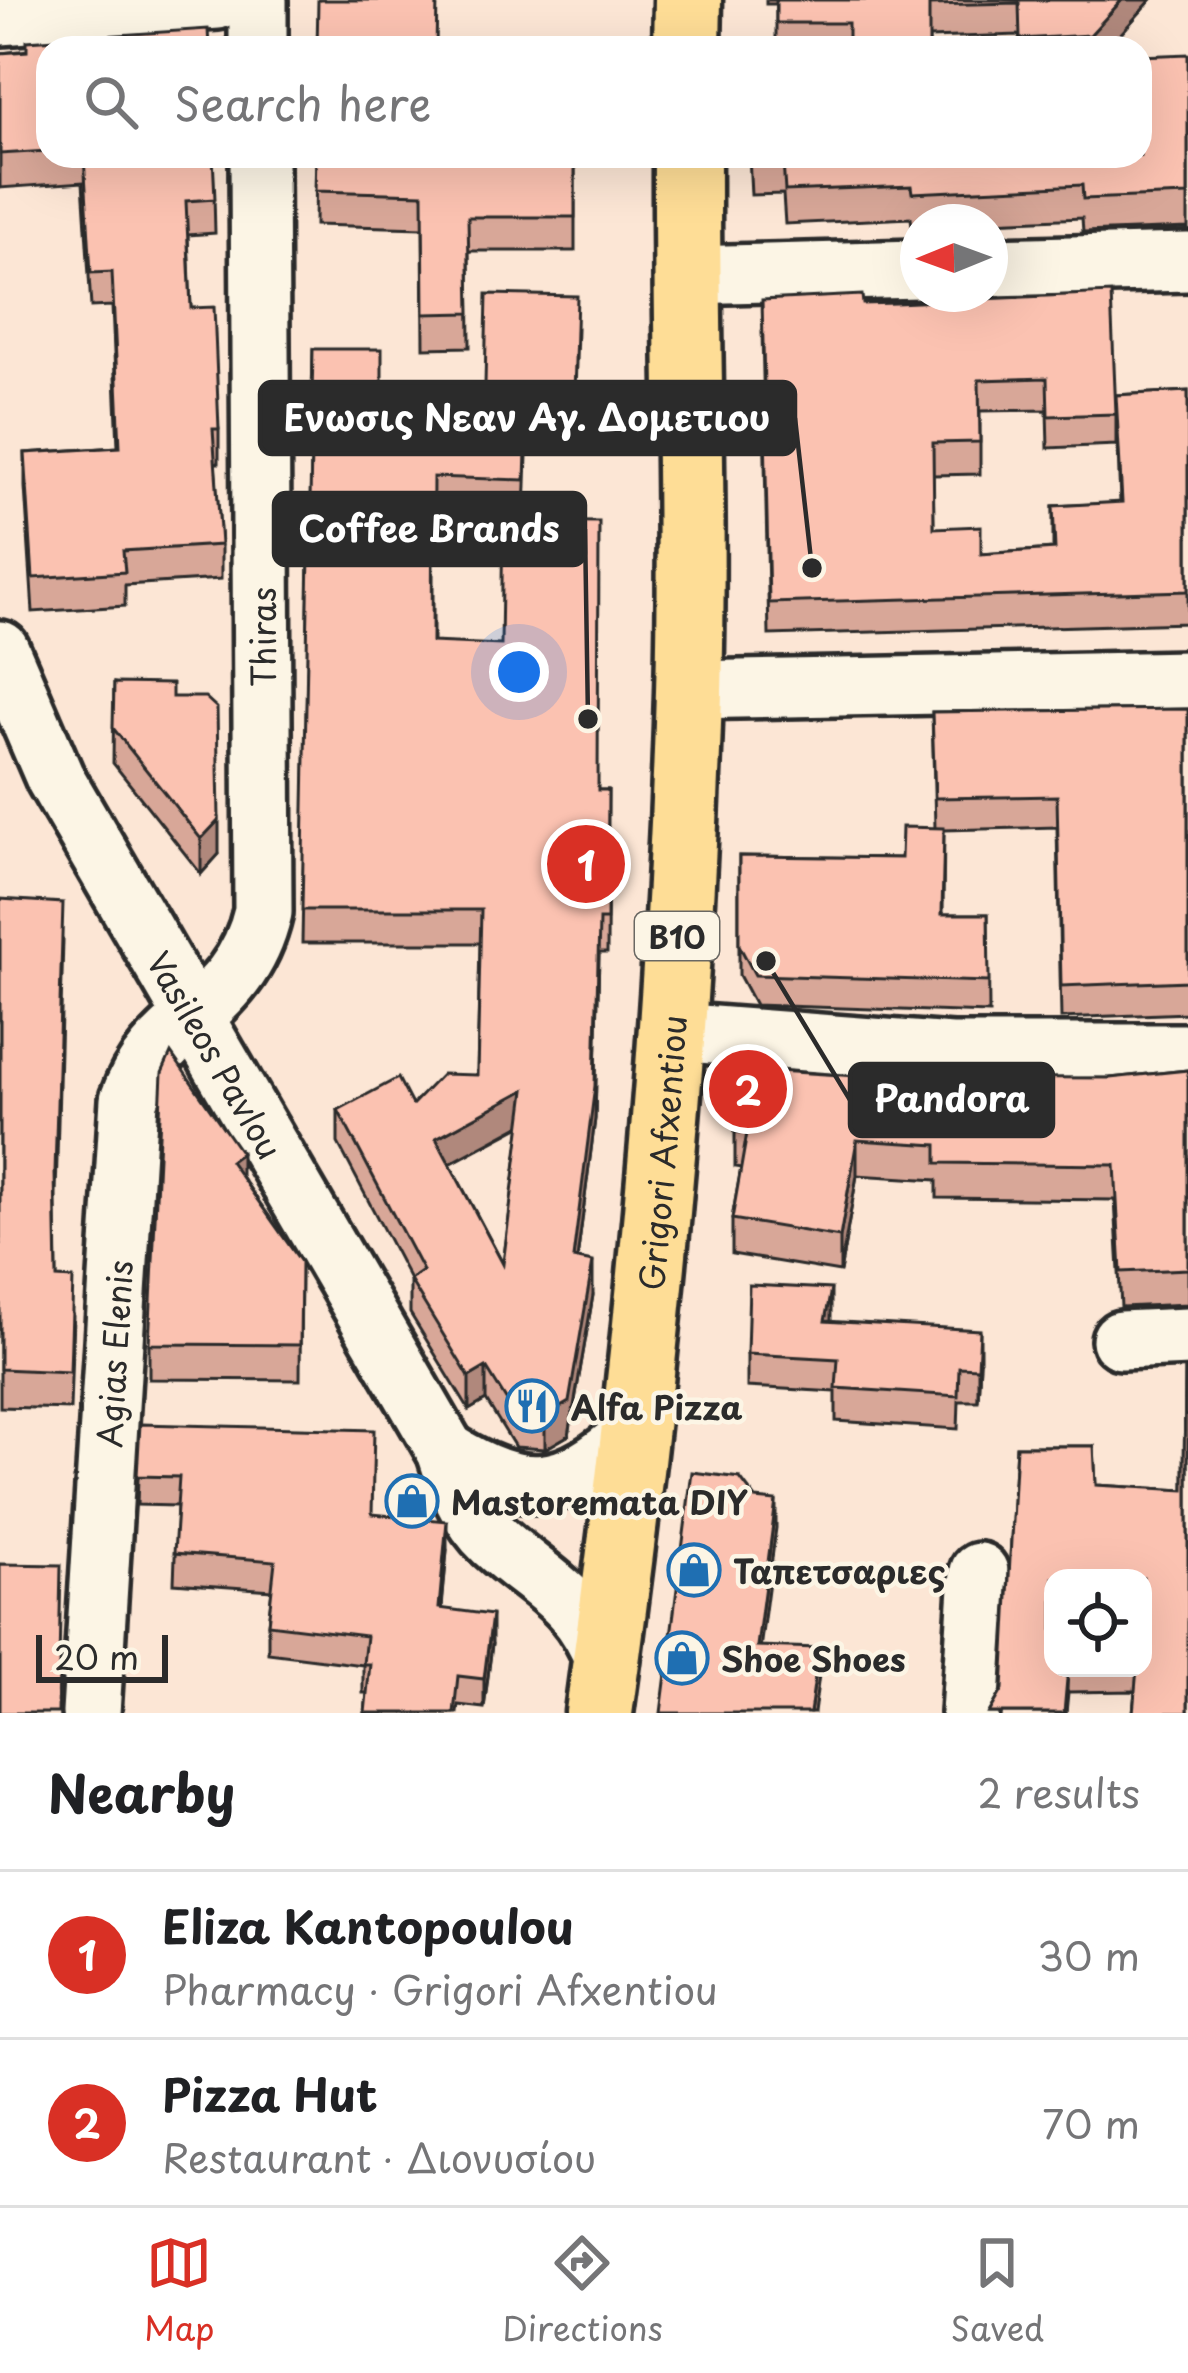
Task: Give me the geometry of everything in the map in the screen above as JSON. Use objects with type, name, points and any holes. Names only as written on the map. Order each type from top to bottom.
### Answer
[{"type":"main road","points":[[688,0],[688,36]]},
{"type":"main road","name":"Grigori Afxentiou","points":[[602,1688],[674,1032],[689,690],[687,168]]},
{"type":"street","points":[[0,16],[217,0]]},
{"type":"street","points":[[258,0],[258,36]]},
{"type":"street","name":"Thiras","points":[[191,1020],[231,986],[248,961],[263,913],[259,168]]},
{"type":"street","points":[[1008,267],[1188,262]]},
{"type":"street","points":[[686,275],[900,269]]},
{"type":"street","name":"Vasileos Pavlou","points":[[0,650],[55,778],[191,1020],[446,1451],[467,1507],[491,1538],[581,1612],[602,1688]]},
{"type":"street","points":[[689,690],[1188,680]]},
{"type":"street","name":"Agias Elenis","points":[[91,1713],[129,1100],[147,1063],[191,1020]]},
{"type":"street","points":[[674,1032],[951,1053],[1188,1053]]},
{"type":"street","points":[[1121,1340],[1188,1337]]},
{"type":"street","points":[[446,1451],[495,1479],[536,1484],[586,1472],[632,1433]]},
{"type":"street","points":[[970,1713],[980,1572]]},
{"type":"building","points":[[318,0],[437,0],[436,36],[317,36]]},
{"type":"building","points":[[776,0],[1122,0],[1090,35],[1020,36],[1019,3],[929,5],[929,36],[848,36],[848,23],[776,23]]},
{"type":"building","points":[[208,29],[208,36],[102,36]]},
{"type":"building","points":[[36,40],[36,152],[0,154],[0,53],[27,51],[27,41]]},
{"type":"building","points":[[1188,54],[1188,195],[1083,199],[1082,185],[912,193],[911,186],[785,191],[783,168],[1152,168],[1152,56]]},
{"type":"building","points":[[85,168],[214,168],[215,199],[186,201],[191,308],[214,307],[219,429],[213,429],[221,545],[123,551],[125,572],[33,578],[25,453],[120,447],[112,272],[91,273]]},
{"type":"building","points":[[316,168],[575,168],[575,217],[468,217],[470,313],[424,314],[423,194],[315,191]]},
{"type":"building","points":[[1111,293],[1116,414],[1048,416],[1047,378],[979,380],[980,442],[933,443],[934,528],[981,526],[981,554],[1055,549],[1053,506],[1122,502],[1116,395],[1188,391],[1188,591],[769,603],[762,300],[862,295],[863,304],[900,302],[900,312],[1008,312],[1008,298]]},
{"type":"building","points":[[487,294],[577,296],[574,394],[528,394],[525,480],[433,477],[432,642],[501,645],[503,521],[599,522],[598,790],[608,790],[607,920],[599,920],[595,1086],[573,1258],[593,1262],[569,1402],[545,1416],[515,1414],[486,1367],[469,1377],[410,1280],[423,1271],[338,1110],[398,1078],[412,1105],[442,1074],[477,1075],[481,910],[302,910],[313,349],[382,349],[382,383],[485,385]],"holes":[[[525,1090],[503,1264],[436,1138]]]},
{"type":"building","points":[[114,683],[172,684],[172,697],[205,697],[217,708],[219,820],[201,839],[113,728]]},
{"type":"building","points":[[1188,709],[1188,981],[1061,986],[1057,796],[935,798],[932,712]]},
{"type":"building","points":[[902,827],[944,828],[942,914],[988,914],[989,982],[755,975],[739,945],[739,856],[901,858]]},
{"type":"building","points":[[0,899],[63,903],[55,1172],[57,1278],[73,1279],[70,1372],[0,1369]]},
{"type":"building","points":[[171,1053],[241,1153],[230,1161],[301,1262],[300,1345],[149,1344],[162,1073]]},
{"type":"building","points":[[760,1070],[937,1081],[937,1077],[1110,1078],[1188,1070],[1188,1269],[1121,1272],[1115,1165],[937,1163],[937,1145],[857,1140],[840,1237],[732,1219],[747,1133],[735,1132],[738,1090]]},
{"type":"building","points":[[749,1285],[831,1289],[825,1321],[980,1330],[978,1368],[959,1367],[958,1396],[836,1388],[838,1359],[747,1354]]},
{"type":"building","points":[[1188,1368],[1188,1713],[1133,1713],[1136,1677],[1152,1677],[1152,1569],[1044,1569],[1044,1677],[1067,1677],[1064,1713],[989,1713],[1003,1689],[1016,1446],[1094,1446],[1096,1485],[1184,1490]]},
{"type":"building","points":[[140,1424],[374,1430],[372,1514],[447,1521],[439,1608],[492,1615],[484,1679],[458,1676],[454,1713],[365,1713],[370,1664],[363,1664],[366,1636],[268,1624],[275,1561],[174,1553],[179,1477],[137,1476]]},
{"type":"building","points":[[692,1472],[740,1478],[756,1499],[776,1501],[757,1646],[819,1648],[810,1713],[661,1713]]},
{"type":"building","points":[[0,1564],[61,1565],[58,1713],[0,1713]]},
{"type":"place","name":"Ενωσις Νεαν Αγ. Δομετιου","points":[[812,568]]},
{"type":"place","name":"Coffee Brands","points":[[588,719]]},
{"type":"place","name":"Eliza Kantopoulou","points":[[586,864]]},
{"type":"place","name":"Pandora","points":[[766,961]]},
{"type":"place","name":"Pizza Hut","points":[[748,1089]]},
{"type":"place","name":"Alfa Pizza","points":[[532,1406]]},
{"type":"place","name":"Mastoremata DIY","points":[[412,1501]]},
{"type":"place","name":"Ταπετσαριες","points":[[694,1570]]},
{"type":"place","name":"Shoe Shoes","points":[[682,1658]]}]
